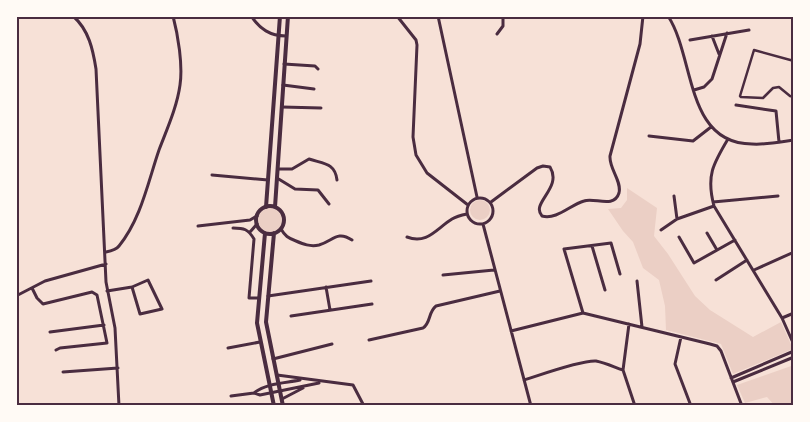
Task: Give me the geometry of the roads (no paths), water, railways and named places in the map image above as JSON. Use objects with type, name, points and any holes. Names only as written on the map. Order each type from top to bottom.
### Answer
[{"type":"street","points":[[73,16],[84,29],[89,40],[96,69],[107,291],[115,328],[119,406]]},
{"type":"street","points":[[106,252],[116,249],[120,245],[136,216],[176,100],[181,72],[177,33],[173,16]]},
{"type":"street","points":[[251,16],[264,30],[278,36],[286,36]]},
{"type":"street","points":[[266,207],[280,16]]},
{"type":"street","points":[[276,207],[288,16]]},
{"type":"street","points":[[396,16],[416,40],[417,45],[413,137],[416,155],[426,173],[468,205]]},
{"type":"street","points":[[438,16],[477,197]]},
{"type":"street","points":[[497,34],[503,26],[503,16]]},
{"type":"street","points":[[491,202],[543,166],[550,167],[553,174],[549,192],[538,208],[542,216],[552,217],[584,200],[607,202],[612,201],[617,196],[619,187],[610,165],[610,156],[642,40],[643,16]]},
{"type":"street","points":[[668,16],[679,35],[701,112],[711,127],[728,139],[751,144],[794,140]]},
{"type":"street","points":[[690,40],[749,30]]},
{"type":"street","points":[[694,90],[704,87],[712,79],[727,33]]},
{"type":"street","points":[[712,36],[720,55]]},
{"type":"street","points":[[794,61],[754,50],[740,96],[741,98],[762,98],[774,88],[779,87],[794,97]]},
{"type":"street","points":[[284,64],[315,66],[318,69]]},
{"type":"street","points":[[283,85],[314,89]]},
{"type":"street","points":[[736,105],[776,111],[779,142]]},
{"type":"street","points":[[282,106],[321,108]]},
{"type":"street","points":[[650,136],[693,141],[711,127]]},
{"type":"street","points":[[728,139],[712,168],[710,187],[714,204],[782,318],[794,345]]},
{"type":"street","points":[[278,169],[292,168],[309,160],[332,167],[336,171],[337,180]]},
{"type":"street","points":[[212,175],[268,180]]},
{"type":"street","points":[[277,178],[295,189],[318,190],[329,204]]},
{"type":"street","points":[[674,196],[677,218]]},
{"type":"street","points":[[661,230],[677,218],[714,204],[778,196]]},
{"type":"street","points":[[477,197],[491,202],[494,211],[493,215],[483,224],[471,221],[467,214],[468,205],[477,197]]},
{"type":"street","points":[[198,226],[250,220],[266,207],[276,207],[284,217],[281,229],[274,233],[265,233]]},
{"type":"street","points":[[407,237],[418,240],[426,238],[454,218],[467,214]]},
{"type":"street","points":[[250,232],[257,224],[257,216]]},
{"type":"street","points":[[257,224],[265,233],[257,323],[274,406]]},
{"type":"street","points":[[483,224],[531,406]]},
{"type":"street","points":[[233,228],[244,228],[250,232],[254,239],[249,298],[259,298]]},
{"type":"street","points":[[281,229],[285,237],[305,245],[320,245],[340,235],[352,240]]},
{"type":"street","points":[[274,233],[266,322],[284,406]]},
{"type":"street","points":[[707,233],[717,250]]},
{"type":"street","points":[[679,237],[694,263],[735,240]]},
{"type":"street","points":[[583,313],[564,249],[612,243],[620,274]]},
{"type":"street","points":[[592,246],[605,290]]},
{"type":"street","points":[[754,270],[794,252]]},
{"type":"street","points":[[716,280],[747,260]]},
{"type":"street","points":[[16,296],[45,281],[106,264]]},
{"type":"street","points":[[443,275],[494,270]]},
{"type":"street","points":[[107,291],[132,287],[148,280],[162,309],[140,314],[132,287]]},
{"type":"street","points":[[267,296],[371,281]]},
{"type":"street","points":[[637,281],[642,327]]},
{"type":"street","points":[[32,288],[37,298],[43,304],[95,292],[108,339],[107,343],[56,350]]},
{"type":"street","points":[[326,288],[330,310]]},
{"type":"street","points":[[369,340],[423,328],[426,326],[432,309],[436,306],[500,291]]},
{"type":"street","points":[[291,316],[372,304]]},
{"type":"street","points":[[511,331],[583,313],[717,346],[721,351],[742,406]]},
{"type":"street","points":[[782,318],[794,313]]},
{"type":"street","points":[[50,332],[104,324]]},
{"type":"street","points":[[630,324],[622,370],[635,406]]},
{"type":"street","points":[[681,337],[675,364],[691,406]]},
{"type":"street","points":[[228,348],[260,342]]},
{"type":"street","points":[[273,359],[332,344]]},
{"type":"street","points":[[732,380],[794,351]]},
{"type":"street","points":[[732,380],[794,357]]},
{"type":"street","points":[[524,380],[594,361],[622,370]]},
{"type":"street","points":[[63,372],[118,368]]},
{"type":"street","points":[[277,375],[353,385],[364,406]]},
{"type":"street","points":[[254,393],[258,389],[303,379]]},
{"type":"street","points":[[231,396],[254,393],[260,395],[322,382]]},
{"type":"street","points":[[282,400],[306,386]]}]
